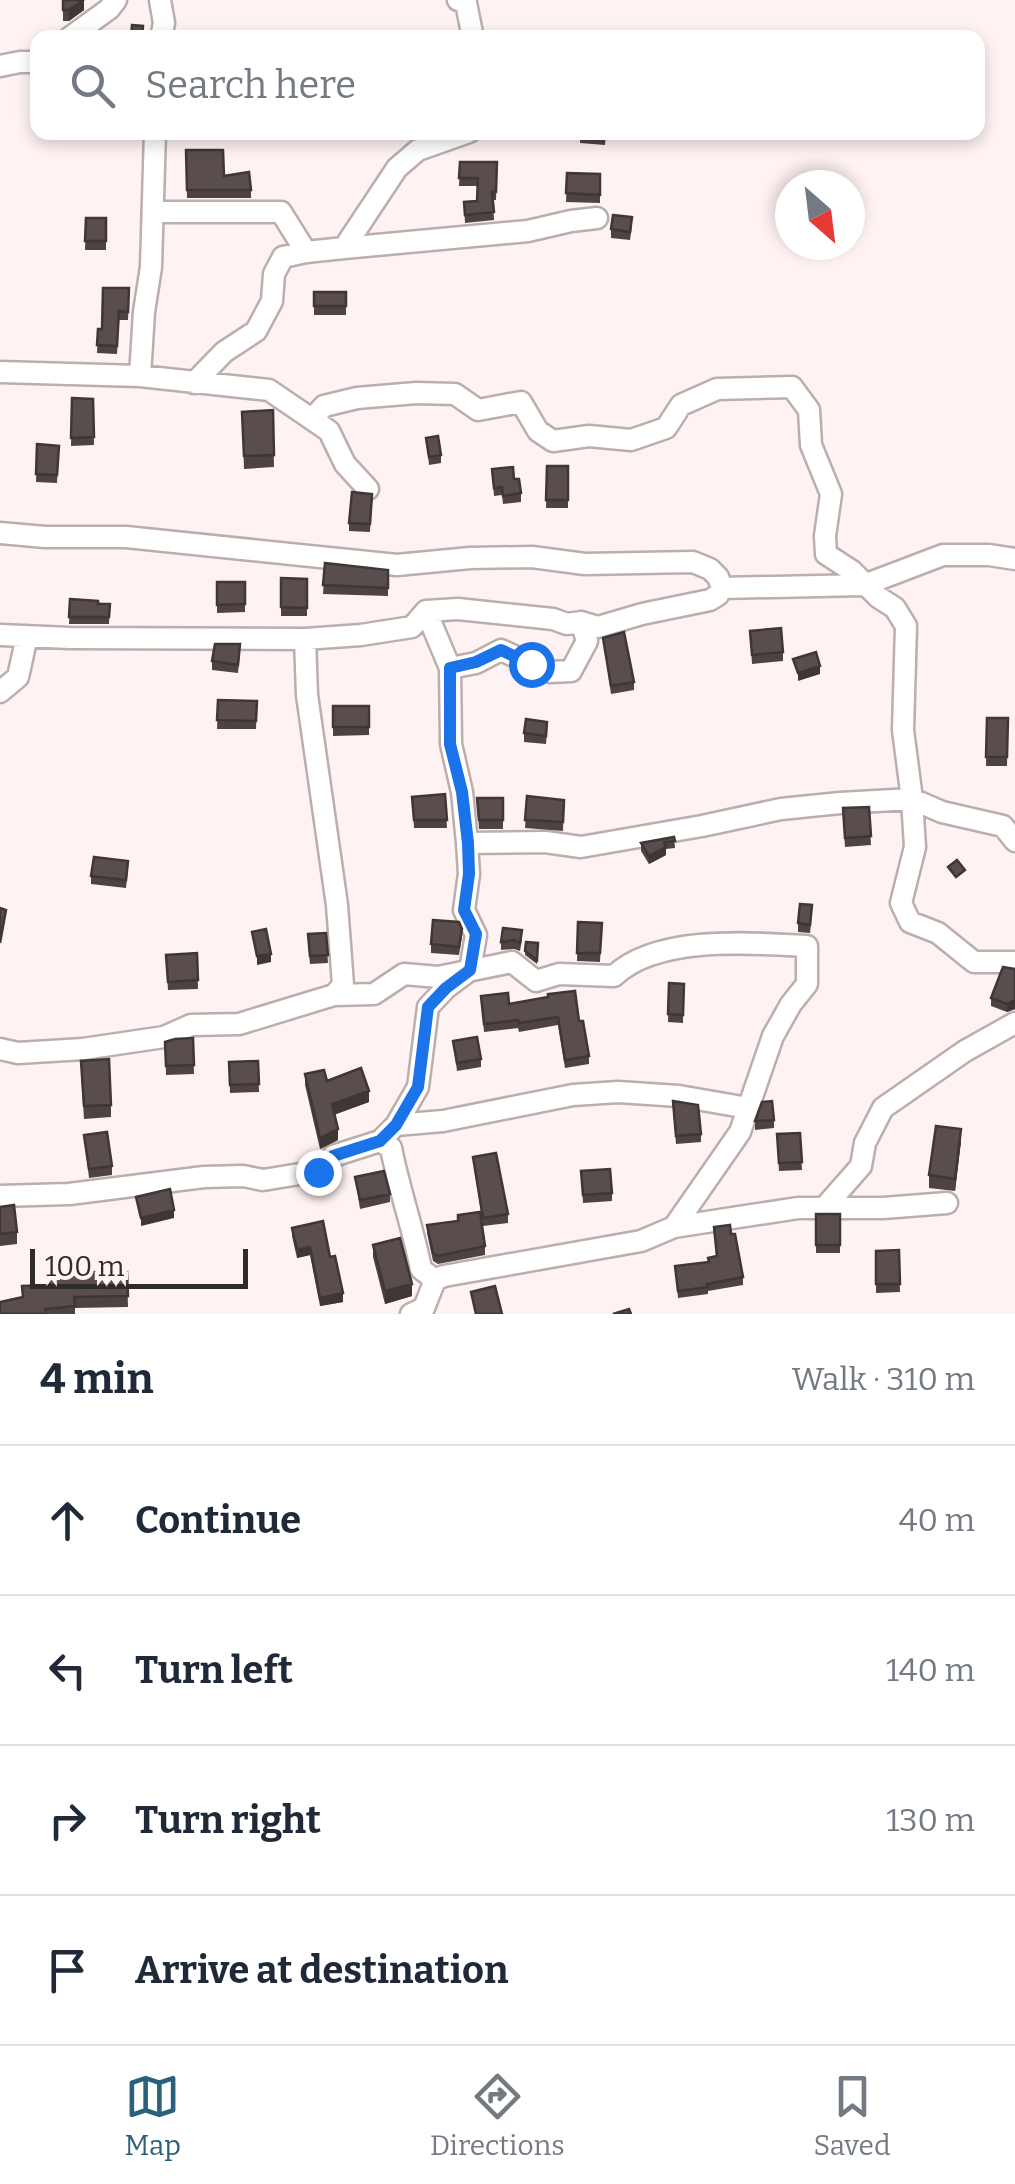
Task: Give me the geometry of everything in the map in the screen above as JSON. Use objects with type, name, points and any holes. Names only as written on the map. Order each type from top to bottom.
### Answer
[{"type":"street","points":[[80,30],[116,0]]},
{"type":"street","points":[[160,0],[163,30]]},
{"type":"street","points":[[458,0],[466,4],[471,30]]},
{"type":"street","points":[[0,66],[30,62]]},
{"type":"street","points":[[140,376],[151,267],[155,140]]},
{"type":"street","points":[[344,248],[397,168],[418,150],[446,140]]},
{"type":"street","points":[[153,212],[282,212],[306,252]]},
{"type":"street","points":[[194,383],[224,352],[256,331],[272,300],[274,274],[282,258],[306,252],[528,232],[571,220],[597,218]]},
{"type":"street","points":[[0,372],[140,376],[269,390],[329,431],[344,464],[368,488]]},
{"type":"street","points":[[312,418],[324,406],[358,398],[416,392],[455,394],[478,410],[521,402],[538,431],[554,441],[589,436],[632,440],[666,428],[680,405],[717,389],[792,387],[808,410],[811,445],[831,494],[826,554],[896,608],[906,626],[903,730],[915,846],[901,902],[910,922],[938,933],[974,962],[1015,962]]},
{"type":"street","points":[[0,533],[126,537],[396,565],[532,557],[586,564],[693,562],[710,569],[722,588],[710,600],[598,628],[582,622],[567,624],[458,609],[426,610],[412,626],[305,639],[0,635]]},
{"type":"street","points":[[722,588],[864,584],[943,555],[1015,559]]},
{"type":"street","points":[[0,1196],[69,1194],[204,1177],[264,1180],[318,1172],[333,1156],[380,1141],[396,1125],[418,1087],[428,1007],[470,970],[476,934],[464,910],[468,843],[462,792],[450,744],[450,668],[426,610]]},
{"type":"street","points":[[450,668],[501,650],[548,672],[571,671],[587,641],[582,622]]},
{"type":"street","points":[[0,692],[18,678],[27,636]]},
{"type":"street","points":[[305,639],[306,695],[337,905],[343,985],[334,994]]},
{"type":"street","points":[[468,843],[545,842],[580,846],[781,810],[912,799],[942,812],[1003,826],[1015,842]]},
{"type":"street","points":[[0,1049],[18,1053],[83,1049],[164,1037],[191,1025],[240,1024],[334,994],[374,994],[404,974],[438,977],[512,962],[536,982],[559,974],[614,976],[627,964],[682,947],[742,943],[807,946],[807,984],[774,1036],[740,1132],[674,1227]]},
{"type":"street","points":[[824,1208],[862,1166],[864,1143],[882,1108],[965,1051],[1015,1024]]},
{"type":"street","points":[[396,1125],[573,1095],[618,1092],[678,1096],[748,1108]]},
{"type":"street","points":[[380,1141],[391,1148],[421,1269],[435,1280]]},
{"type":"street","points":[[420,1312],[435,1280],[444,1276],[641,1241],[674,1227],[798,1208],[947,1203]]},
{"type":"building","points":[[63,0],[83,0],[63,10]]},
{"type":"building","points":[[186,150],[223,150],[224,176],[249,172],[251,190],[187,190]]},
{"type":"building","points":[[460,162],[497,162],[496,192],[492,192],[494,212],[465,215],[464,202],[477,201],[478,178],[459,178]]},
{"type":"building","points":[[567,173],[600,174],[600,195],[566,193]]},
{"type":"building","points":[[613,215],[632,217],[630,232],[611,229]]},
{"type":"building","points":[[86,218],[106,218],[106,241],[85,241]]},
{"type":"building","points":[[103,288],[129,288],[128,312],[119,311],[117,346],[97,345],[98,329],[102,329]]},
{"type":"building","points":[[314,292],[346,292],[346,306],[314,306]]},
{"type":"building","points":[[72,398],[93,399],[94,437],[71,438]]},
{"type":"building","points":[[273,410],[274,455],[244,456],[242,412]]},
{"type":"building","points":[[438,436],[441,455],[429,457],[426,438]]},
{"type":"building","points":[[37,444],[59,446],[57,475],[36,474]]},
{"type":"building","points":[[547,466],[568,466],[568,500],[546,500]]},
{"type":"building","points":[[513,467],[521,493],[503,496],[502,487],[494,488],[492,469]]},
{"type":"building","points":[[352,492],[372,494],[370,524],[349,523]]},
{"type":"building","points":[[325,563],[388,570],[388,588],[323,585]]},
{"type":"building","points":[[281,578],[307,579],[307,608],[281,607]]},
{"type":"building","points":[[217,582],[245,582],[245,604],[217,605]]},
{"type":"building","points":[[70,599],[110,604],[109,617],[69,617]]},
{"type":"building","points":[[781,628],[783,652],[752,655],[750,631]]},
{"type":"building","points":[[624,632],[634,682],[611,686],[603,638]]},
{"type":"building","points":[[215,644],[240,644],[238,665],[212,661]]},
{"type":"building","points":[[816,652],[820,666],[798,673],[793,659]]},
{"type":"building","points":[[218,700],[257,701],[256,721],[217,720]]},
{"type":"building","points":[[333,706],[369,706],[369,727],[333,727]]},
{"type":"building","points":[[987,718],[1008,718],[1007,757],[986,757]]},
{"type":"building","points":[[526,719],[547,722],[546,736],[524,733]]},
{"type":"building","points":[[445,794],[447,820],[414,820],[412,797]]},
{"type":"building","points":[[527,796],[564,800],[563,822],[525,820]]},
{"type":"building","points":[[477,798],[503,798],[503,820],[479,820]]},
{"type":"building","points":[[869,807],[871,836],[845,838],[843,808]]},
{"type":"building","points":[[674,837],[675,841],[664,842],[666,847],[649,856],[641,843]]},
{"type":"building","points":[[94,857],[128,861],[126,880],[91,876]]},
{"type":"building","points":[[957,860],[965,870],[956,877],[948,867]]},
{"type":"building","points":[[800,904],[812,905],[810,925],[798,923]]},
{"type":"building","points":[[0,908],[6,910],[0,943]]},
{"type":"building","points":[[433,920],[459,922],[459,947],[431,944]]},
{"type":"building","points":[[578,922],[602,923],[600,953],[577,953]]},
{"type":"building","points":[[503,928],[522,930],[520,943],[501,942]]},
{"type":"building","points":[[266,929],[271,954],[257,956],[252,932]]},
{"type":"building","points":[[326,933],[328,955],[310,956],[308,934]]},
{"type":"building","points":[[526,942],[538,943],[537,960],[525,951]]},
{"type":"building","points":[[197,953],[198,980],[168,982],[166,955]]},
{"type":"building","points":[[1003,967],[1015,969],[1015,1000],[1007,1004],[991,998]]},
{"type":"building","points":[[669,983],[684,984],[683,1015],[668,1014]]},
{"type":"building","points":[[575,991],[589,1056],[565,1060],[558,1017],[484,1024],[481,996],[508,993],[509,1004]]},
{"type":"building","points":[[477,1037],[481,1059],[457,1063],[453,1041]]},
{"type":"building","points":[[193,1038],[194,1065],[166,1066],[165,1042]]},
{"type":"building","points":[[109,1059],[111,1105],[84,1106],[81,1061]]},
{"type":"building","points":[[258,1061],[259,1084],[230,1085],[229,1062]]},
{"type":"building","points":[[361,1068],[369,1091],[332,1104],[338,1129],[320,1138],[305,1074],[324,1070],[327,1081]]},
{"type":"building","points":[[673,1101],[698,1105],[701,1134],[676,1136]]},
{"type":"building","points":[[772,1101],[774,1120],[755,1121],[762,1102]]},
{"type":"building","points":[[936,1126],[961,1129],[955,1179],[929,1175]]},
{"type":"building","points":[[107,1132],[112,1166],[89,1169],[84,1135]]},
{"type":"building","points":[[800,1133],[802,1162],[779,1163],[777,1134]]},
{"type":"building","points":[[496,1153],[508,1214],[483,1218],[473,1157]]},
{"type":"building","points":[[610,1169],[612,1193],[583,1195],[581,1171]]},
{"type":"building","points":[[384,1171],[390,1194],[360,1200],[355,1177]]},
{"type":"building","points":[[170,1189],[174,1210],[141,1218],[136,1197]]},
{"type":"building","points":[[14,1205],[17,1232],[0,1234],[0,1207]]},
{"type":"building","points":[[480,1212],[485,1246],[438,1256],[433,1253],[427,1225],[458,1221],[458,1215]]},
{"type":"building","points":[[816,1214],[840,1214],[840,1245],[816,1245]]},
{"type":"building","points":[[323,1221],[343,1293],[320,1298],[310,1247],[297,1250],[292,1228]]},
{"type":"building","points":[[730,1225],[743,1277],[678,1291],[675,1266],[709,1262],[708,1258],[717,1256],[714,1227]]},
{"type":"building","points":[[400,1238],[412,1284],[385,1291],[373,1245]]},
{"type":"building","points":[[899,1250],[900,1284],[876,1284],[876,1251]]},
{"type":"building","points":[[127,1272],[128,1296],[74,1297],[75,1306],[45,1309],[46,1314],[0,1314],[0,1302],[23,1297],[22,1286],[50,1285],[49,1277]]},
{"type":"building","points":[[495,1286],[502,1314],[476,1314],[471,1292]]},
{"type":"route","points":[[318,1172],[333,1156],[380,1141],[396,1125],[418,1087],[428,1007],[470,970],[476,934],[464,910],[468,843],[462,792],[450,744],[450,668],[501,650],[531,664]]}]
